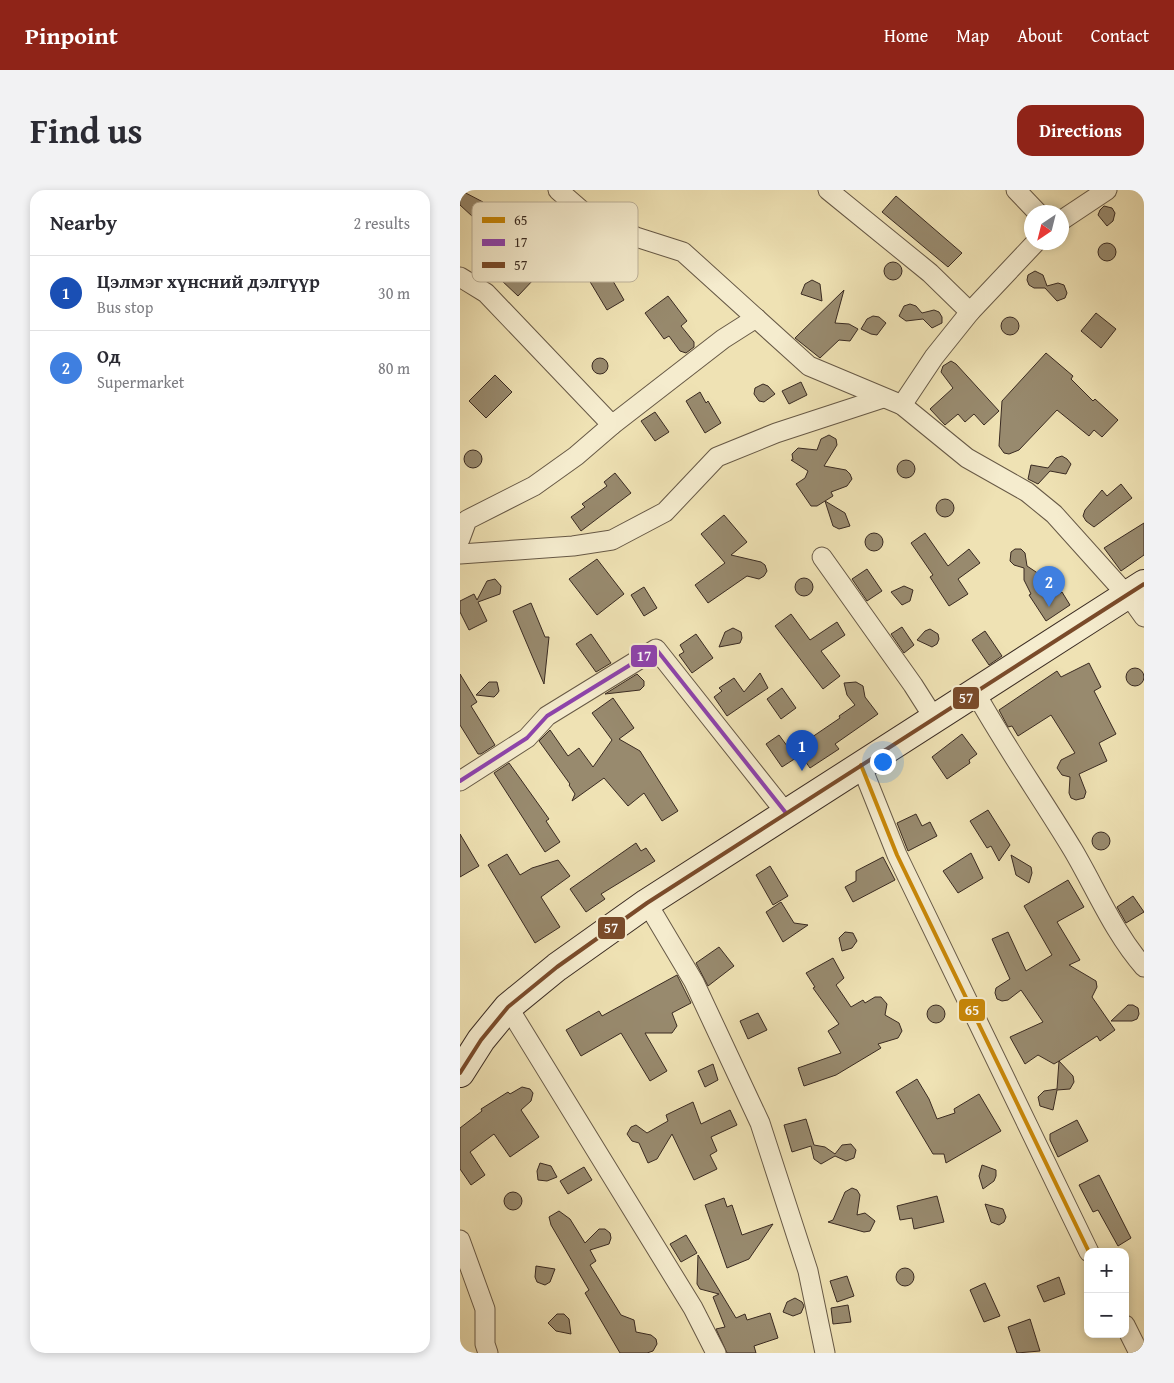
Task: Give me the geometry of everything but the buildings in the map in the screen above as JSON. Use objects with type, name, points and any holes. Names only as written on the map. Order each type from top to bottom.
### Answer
[{"type":"main road","points":[[460,1074],[481,1040],[508,1007],[557,967],[647,903],[1135,590]]},
{"type":"street","points":[[558,190],[572,202]]},
{"type":"street","points":[[828,190],[930,273],[970,312]]},
{"type":"street","points":[[1016,190],[1030,205]]},
{"type":"street","points":[[1069,215],[1107,190]]},
{"type":"street","points":[[638,238],[683,252],[809,366],[902,405],[967,458],[1027,492],[1054,514],[1135,590],[1134,603],[1144,617]]},
{"type":"street","points":[[902,405],[934,357],[970,312],[1028,250]]},
{"type":"street","points":[[460,277],[486,293],[612,425]]},
{"type":"street","points":[[460,539],[467,520],[534,486],[576,456],[612,425],[723,340],[756,318]]},
{"type":"street","points":[[460,554],[572,546],[612,540],[665,512],[717,457],[776,433],[884,398]]},
{"type":"street","points":[[822,558],[913,684],[934,718]]},
{"type":"street","points":[[460,781],[528,738],[547,716],[656,649],[786,813]]},
{"type":"street","points":[[975,692],[992,723],[1072,849],[1130,950],[1144,967]]},
{"type":"street","points":[[861,765],[897,855],[1086,1248]]},
{"type":"street","points":[[647,903],[694,982],[760,1123],[808,1271],[824,1353]]},
{"type":"street","points":[[508,1007],[693,1308],[716,1353]]},
{"type":"street","points":[[460,1240],[485,1309],[485,1344],[488,1353]]},
{"type":"street","points":[[1129,1333],[1139,1353]]},
{"type":"transit line","name":"57","points":[[460,1073],[481,1040],[508,1007],[557,967],[647,903],[1144,584]]},
{"type":"transit line","name":"17","points":[[460,781],[527,738],[547,716],[656,649],[786,813]]},
{"type":"transit line","name":"65","points":[[861,765],[897,855],[1087,1248]]},
{"type":"place","name":"Од","points":[[1049,607]]},
{"type":"place","name":"Цэлмэг хүнсний дэлгүүр","points":[[802,771]]}]
